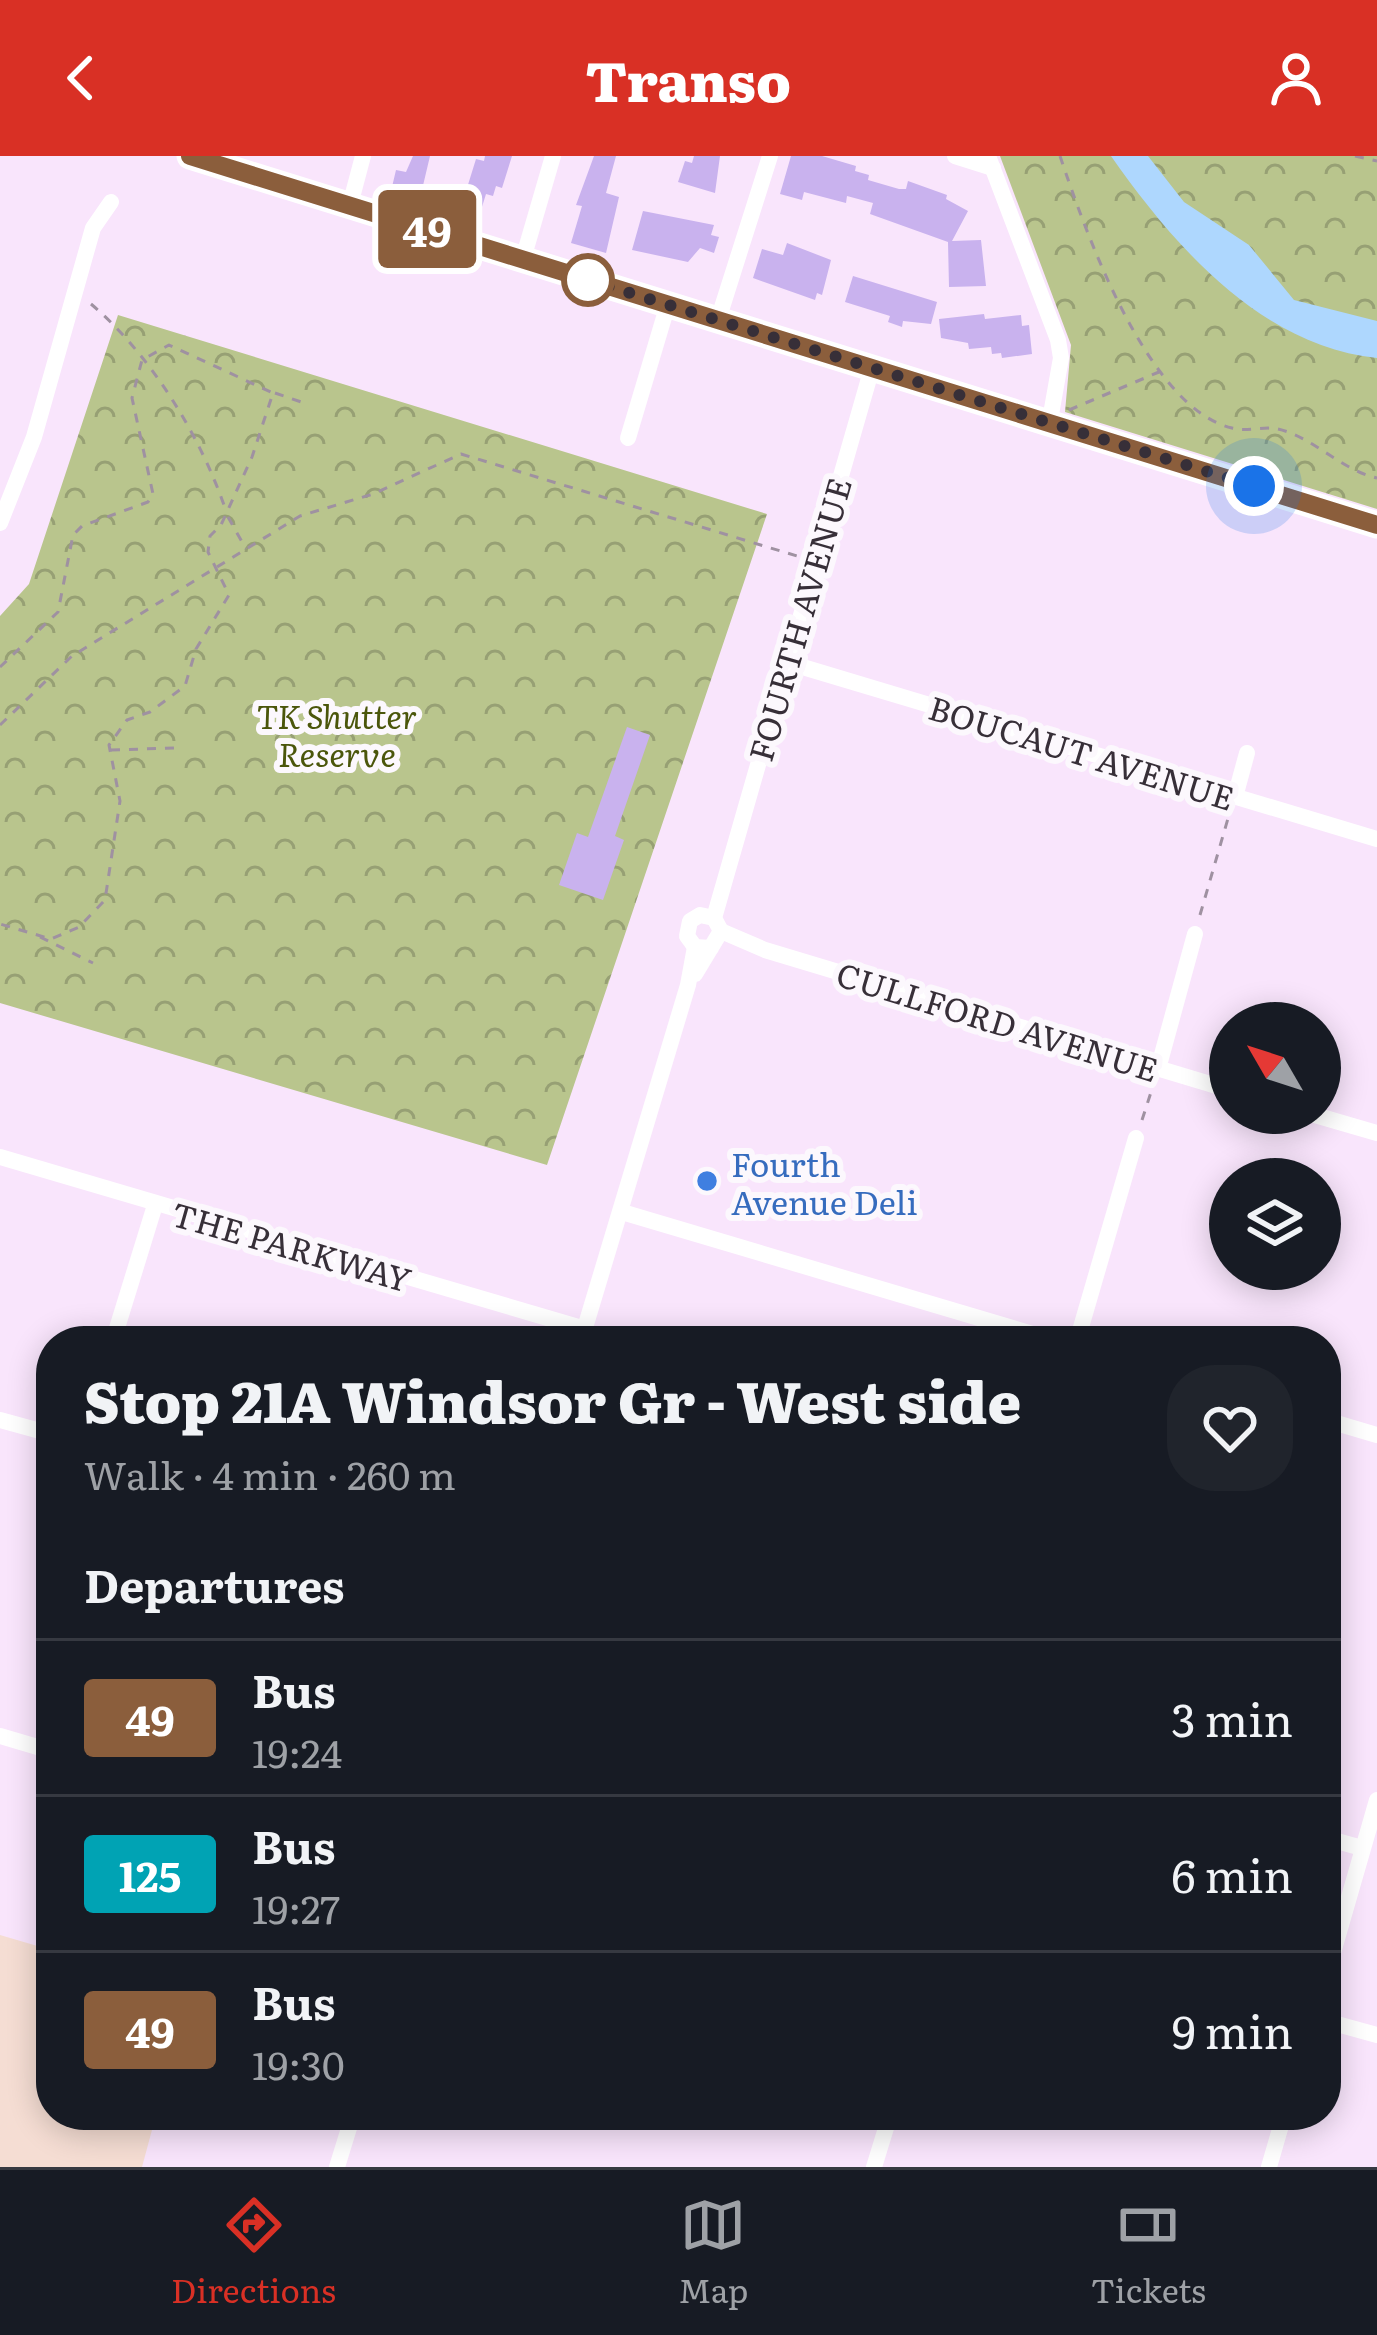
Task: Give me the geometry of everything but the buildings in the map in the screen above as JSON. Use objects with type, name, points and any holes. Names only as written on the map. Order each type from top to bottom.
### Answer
[{"type":"street","points":[[190,156],[1377,525]]},
{"type":"street","points":[[350,205],[363,156]]},
{"type":"street","points":[[523,259],[553,156]]},
{"type":"street","points":[[718,320],[770,156]]},
{"type":"street","points":[[955,156],[991,162],[1058,340],[1061,358],[1050,420]]},
{"type":"street","points":[[0,523],[34,437],[93,228],[111,202]]},
{"type":"street","points":[[628,439],[668,304]]},
{"type":"street","name":"FOURTH AVENUE","points":[[586,1326],[688,985],[710,934],[723,870],[872,368]]},
{"type":"street","name":"BOUCAUT AVENUE","points":[[786,662],[1377,838]]},
{"type":"street","points":[[1234,797],[1246,753]]},
{"type":"street","name":"CULLFORD AVENUE","points":[[710,934],[1209,1084]]},
{"type":"street","points":[[1158,1069],[1195,934]]},
{"type":"street","points":[[1341,1123],[1377,1133]]},
{"type":"street","points":[[1081,1326],[1136,1138]]},
{"type":"street","name":"THE PARKWAY","points":[[0,1157],[553,1326]]},
{"type":"street","points":[[118,1326],[155,1205]]},
{"type":"street","points":[[622,1212],[1006,1326]]},
{"type":"street","points":[[0,1420],[36,1431]]},
{"type":"street","points":[[1341,1424],[1377,1435]]},
{"type":"street","points":[[0,1736],[36,1747]]},
{"type":"street","points":[[1341,1923],[1377,1800]]},
{"type":"street","points":[[1341,1842],[1362,1848]]},
{"type":"street","points":[[1341,2025],[1377,2036]]},
{"type":"street","points":[[338,2167],[348,2130]]},
{"type":"street","points":[[874,2167],[885,2130]]},
{"type":"street","points":[[1269,2167],[1280,2130]]},
{"type":"path","points":[[1060,156],[1085,231],[1130,326],[1192,407],[1231,428],[1279,430],[1377,478]]},
{"type":"path","points":[[1355,156],[1377,161]]},
{"type":"path","points":[[75,292],[145,358],[218,483],[247,549]]},
{"type":"path","points":[[0,667],[58,611],[73,535],[82,526],[148,502],[153,494],[132,398],[145,358],[169,345],[307,404]]},
{"type":"path","points":[[1050,420],[1161,371]]},
{"type":"path","points":[[0,924],[51,938],[79,927],[105,900],[120,801],[110,749],[117,728],[185,686],[196,649],[229,595],[208,552],[210,536],[227,512],[273,393]]},
{"type":"path","points":[[0,725],[72,656],[300,516],[373,494],[460,454],[816,561]]},
{"type":"path","points":[[110,749],[174,748]]},
{"type":"path","points":[[1195,934],[1234,797]]},
{"type":"path","points":[[35,935],[93,962]]},
{"type":"path","points":[[1136,1138],[1158,1069]]},
{"type":"shaded area","points":[[0,1935],[36,1946],[36,2130],[152,2130],[142,2167],[0,2167]]},
{"type":"green space","points":[[1000,156],[1377,156],[1377,509],[1065,412],[1071,345]]},
{"type":"green space","name":"TK Shutter Reserve","points":[[118,315],[767,514],[547,1165],[0,1003],[0,616],[29,584]]},
{"type":"water","points":[[1111,156],[1148,156],[1184,202],[1249,245],[1294,300],[1377,321],[1377,358],[1335,350],[1258,313],[1192,256]]},
{"type":"bus line","name":"49","points":[[190,156],[1377,525]]},
{"type":"place","name":"Fourth Avenue Deli","points":[[707,1181]]},
{"type":"route","points":[[588,280],[1254,486]]}]
